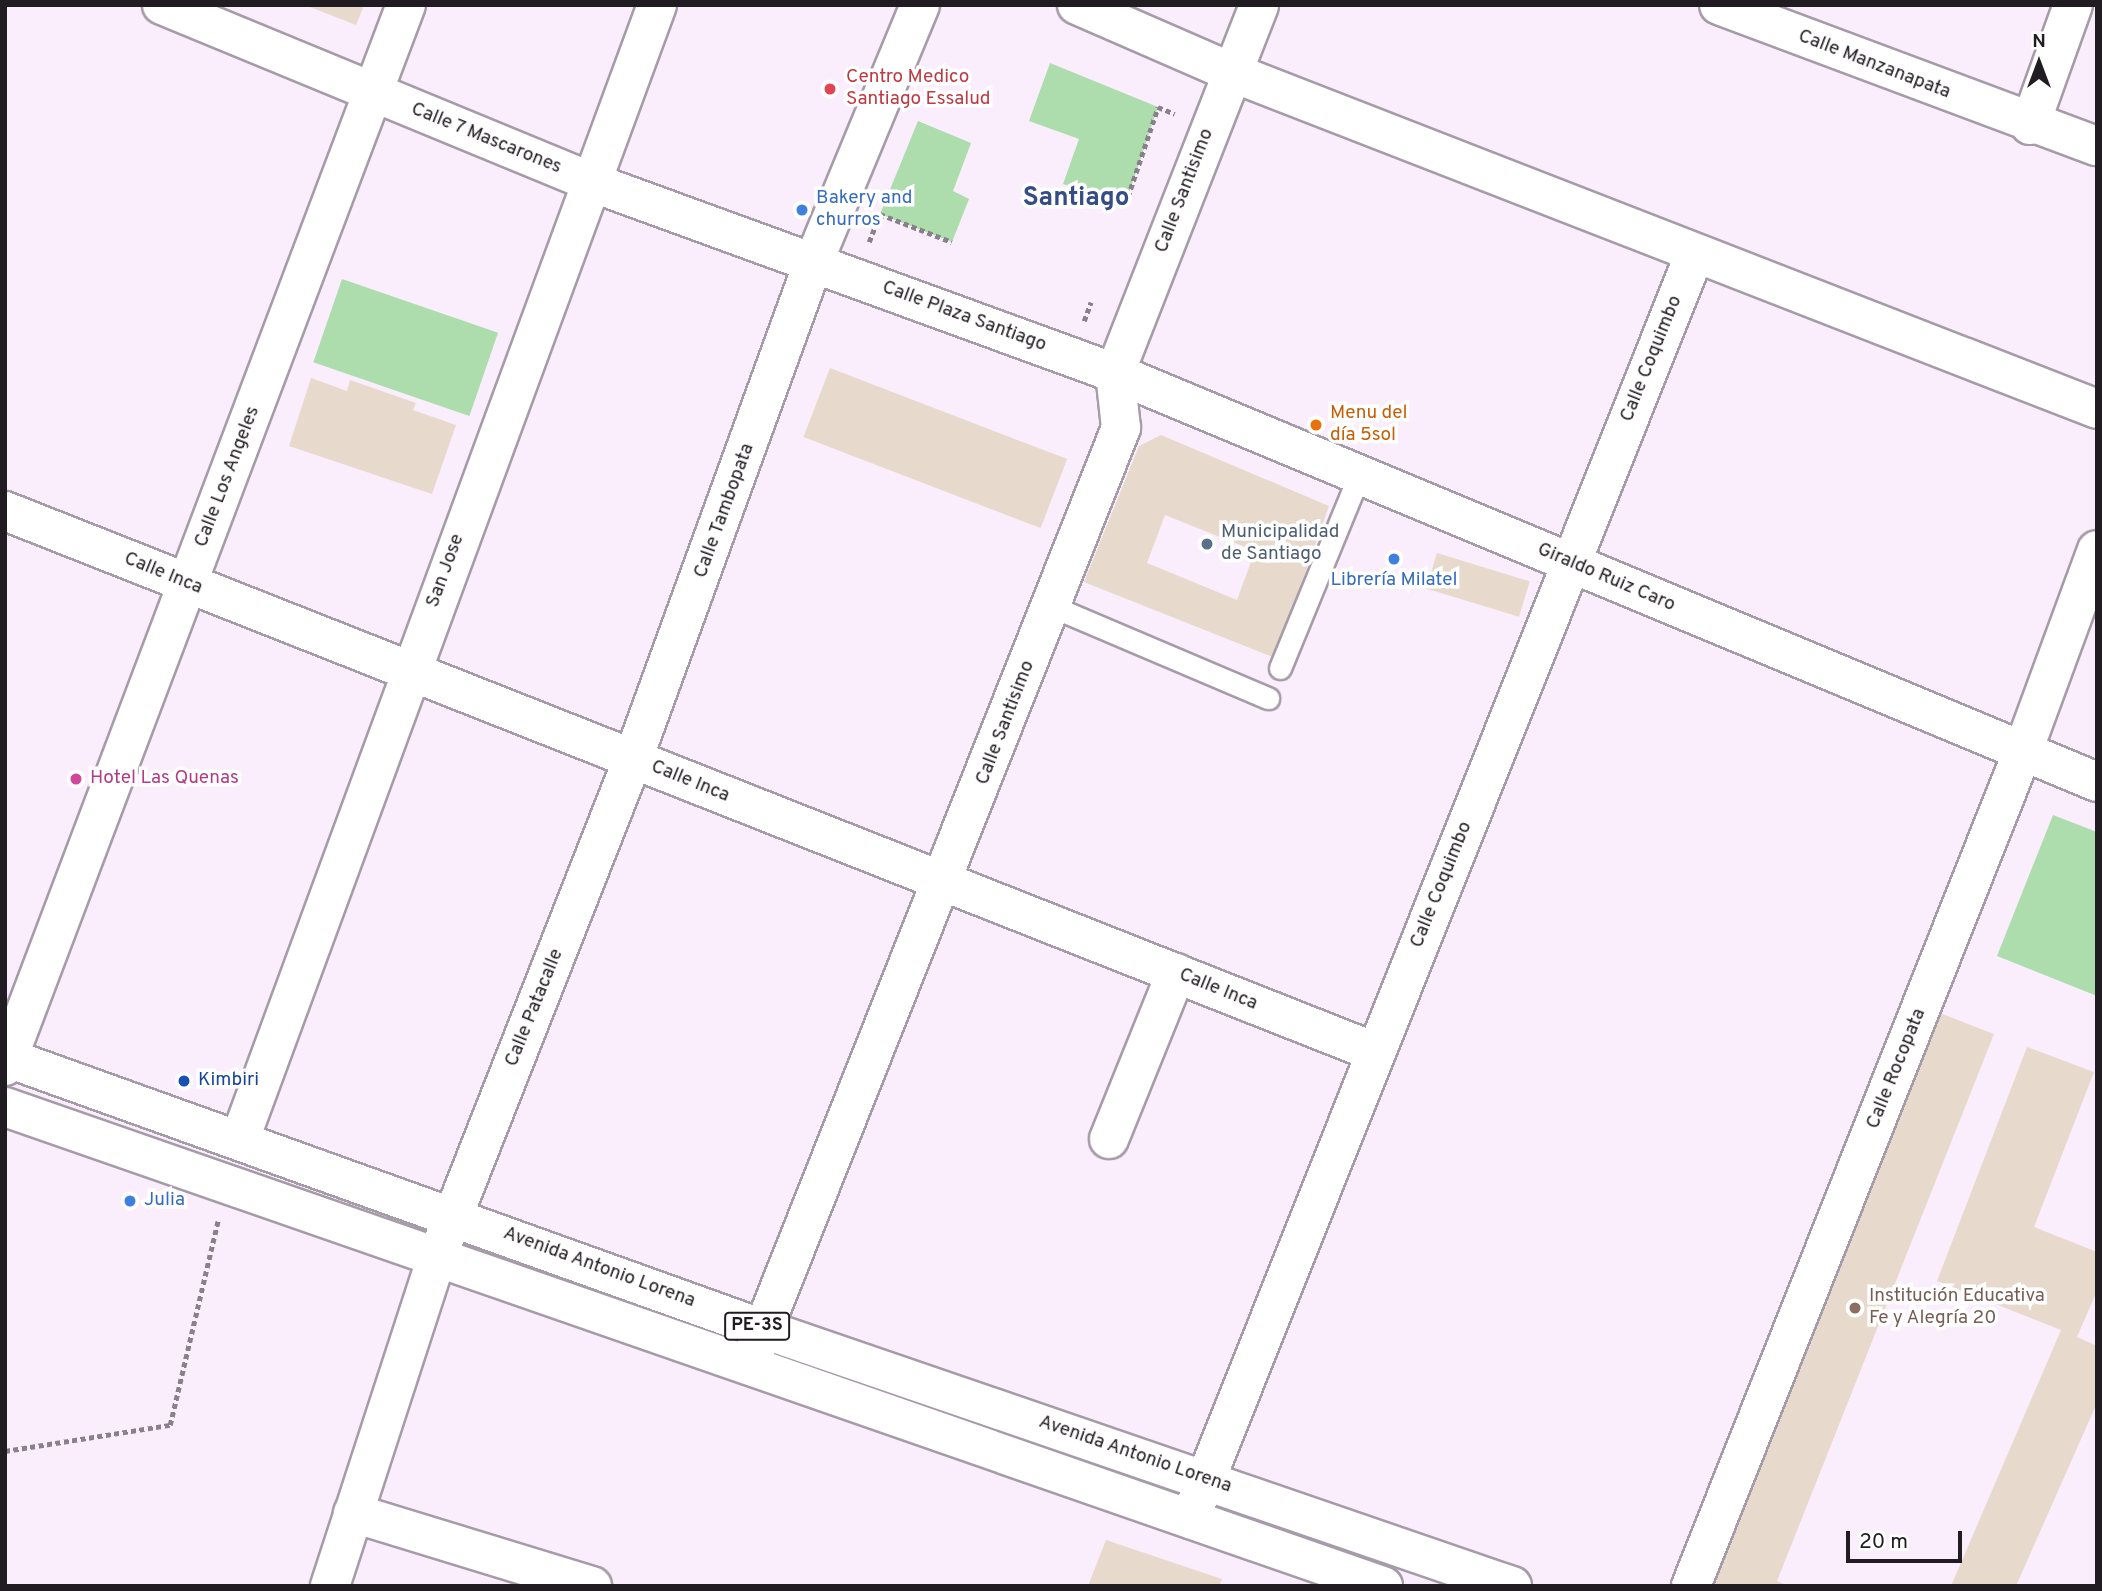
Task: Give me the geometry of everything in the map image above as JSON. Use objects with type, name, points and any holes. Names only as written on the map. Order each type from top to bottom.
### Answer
[{"type":"main road","name":"Calle 7 Mascarones","points":[[162,5],[592,181],[814,261]]},
{"type":"main road","name":"Calle Los Angeles","points":[[6,1060],[406,5]]},
{"type":"main road","name":"San Jose","points":[[240,1139],[409,671],[657,5]]},
{"type":"main road","name":"Calle Tambopata","points":[[633,759],[814,261],[920,5]]},
{"type":"main road","points":[[1077,5],[1231,72],[2097,409]]},
{"type":"main road","name":"Calle Santisimo","points":[[748,1368],[944,882],[1121,428],[1115,373],[1259,5]]},
{"type":"main road","name":"Calle Manzanapata","points":[[1719,5],[2030,125],[2097,146]]},
{"type":"main road","points":[[2030,125],[2073,5]]},
{"type":"main road","name":"Calle Coquimbo","points":[[1190,1519],[1695,253]]},
{"type":"main road","name":"Calle Plaza Santiago","points":[[814,261],[1115,373]]},
{"type":"main road","name":"Giraldo Ruiz Caro","points":[[1115,373],[2097,782]]},
{"type":"main road","name":"Calle Inca","points":[[5,511],[1376,1052]]},
{"type":"main road","name":"Calle Rocopata","points":[[1691,1586],[2023,751],[2097,550]]},
{"type":"main road","name":"Calle Patacalle","points":[[330,1586],[438,1257],[633,759]]},
{"type":"main road","points":[[1109,1139],[1176,973]]},
{"type":"main road","name":"Avenida Antonio Lorena","points":[[6,1060],[454,1214],[764,1329],[1206,1478],[1512,1586]]},
{"type":"main road","name":"PE-3S","points":[[5,1107],[748,1368],[1383,1586]]},
{"type":"main road","points":[[353,1513],[592,1586]]},
{"type":"lane","points":[[1280,668],[1359,475]]},
{"type":"lane","points":[[1051,606],[1268,698]]},
{"type":"path","points":[[1125,205],[1158,107],[1210,128]]},
{"type":"path","points":[[855,277],[880,214],[952,242]]},
{"type":"path","points":[[5,1451],[170,1425],[227,1183]]},
{"type":"green space","points":[[1050,63],[1158,107],[1125,205],[1063,184],[1079,139],[1029,121]]},
{"type":"green space","points":[[918,121],[971,143],[953,191],[969,199],[952,242],[880,214]]},
{"type":"green space","points":[[342,279],[498,333],[469,416],[313,362]]},
{"type":"green space","points":[[2053,815],[2097,832],[2097,996],[1997,956]]},
{"type":"building","points":[[305,5],[364,5],[356,25]]},
{"type":"building","points":[[830,368],[1067,459],[1041,528],[803,437]]},
{"type":"building","points":[[311,378],[347,391],[350,380],[416,403],[413,410],[456,425],[432,494],[289,446]]},
{"type":"building","points":[[1161,435],[1329,506],[1275,658],[1084,582],[1139,446]],"holes":[[[1165,515],[1255,551],[1237,600],[1147,563]]]},
{"type":"building","points":[[1437,553],[1530,581],[1519,617],[1426,588]]},
{"type":"building","points":[[1937,1012],[1994,1034],[1777,1581],[1788,1586],[1708,1586]]},
{"type":"building","points":[[2027,1047],[2094,1072],[2034,1227],[2097,1252],[2097,1291],[2077,1337],[2097,1346],[2097,1403],[2016,1586],[1951,1586],[2061,1330],[1937,1281]]},
{"type":"building","points":[[1106,1540],[1222,1579],[1219,1586],[1088,1586]]},
{"type":"place","name":"Centro Medico Santiago Essalud","points":[[830,89]]},
{"type":"place","name":"Bakery and churros","points":[[802,210]]},
{"type":"place","name":"Menu del día 5sol","points":[[1316,425]]},
{"type":"place","name":"Municipalidad de Santiago","points":[[1207,544]]},
{"type":"place","name":"Librería Milatel","points":[[1394,559]]},
{"type":"place","name":"Hotel Las Quenas","points":[[76,779]]},
{"type":"place","name":"Kimbiri","points":[[184,1081]]},
{"type":"place","name":"Julia","points":[[130,1201]]},
{"type":"place","name":"Institución Educativa Fe y Alegría 20","points":[[1855,1308]]},
{"type":"district","name":"Santiago","points":[[1076,199]]}]
